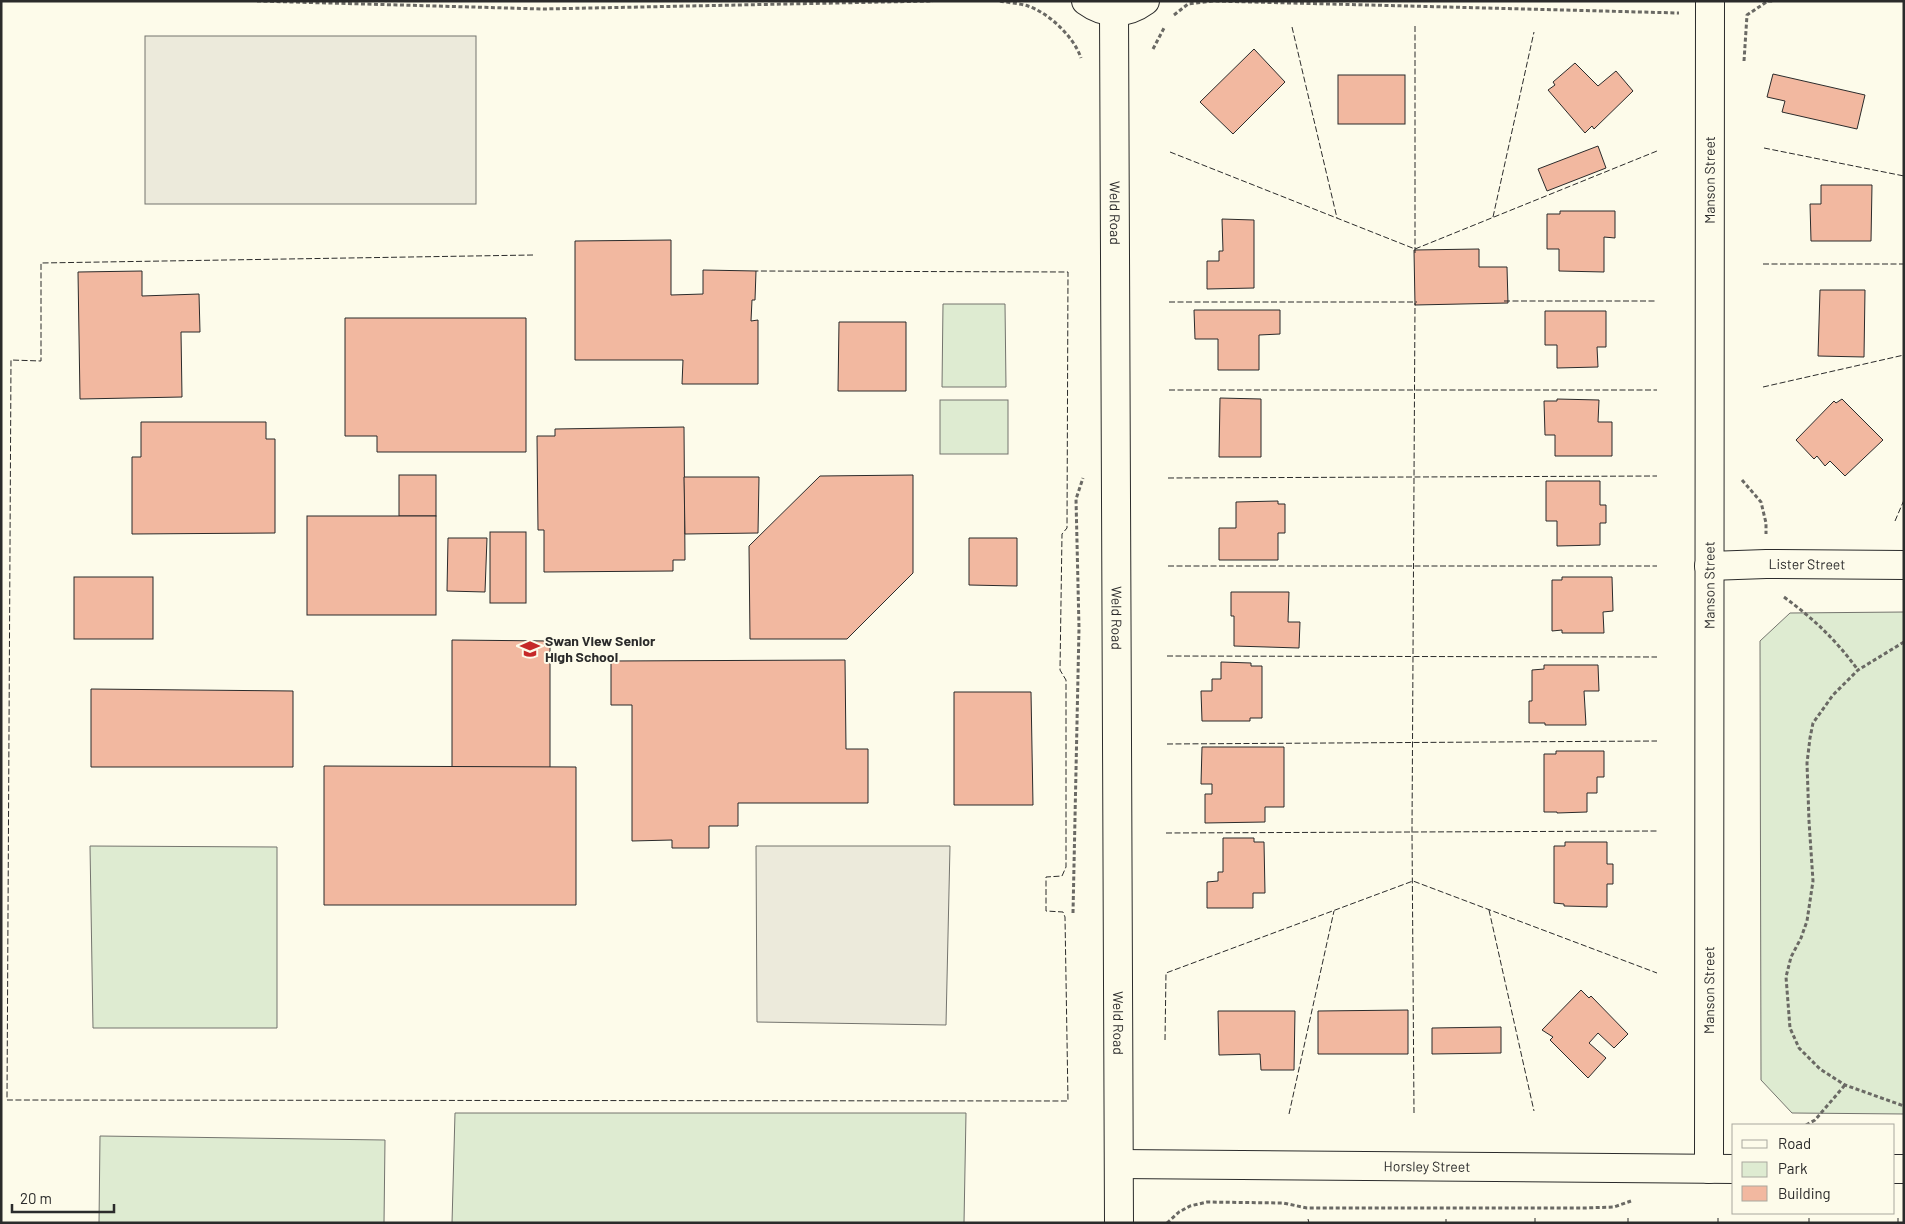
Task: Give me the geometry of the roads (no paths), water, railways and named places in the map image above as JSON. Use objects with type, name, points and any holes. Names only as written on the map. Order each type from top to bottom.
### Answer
[{"type":"street","points":[[1086,1],[1100,10],[1114,13],[1136,8],[1145,1]]},
{"type":"street","name":"Manson Street","points":[[1710,8],[1709,566],[1721,1169]]},
{"type":"street","name":"Weld Road","points":[[1114,13],[1119,1223]]},
{"type":"street","name":"Lister Street","points":[[1709,566],[1766,564],[1904,565]]},
{"type":"street","name":"Horsley Street","points":[[1119,1164],[1721,1169]]},
{"type":"place","name":"Swan View Senior High School","points":[[530,649]]}]
